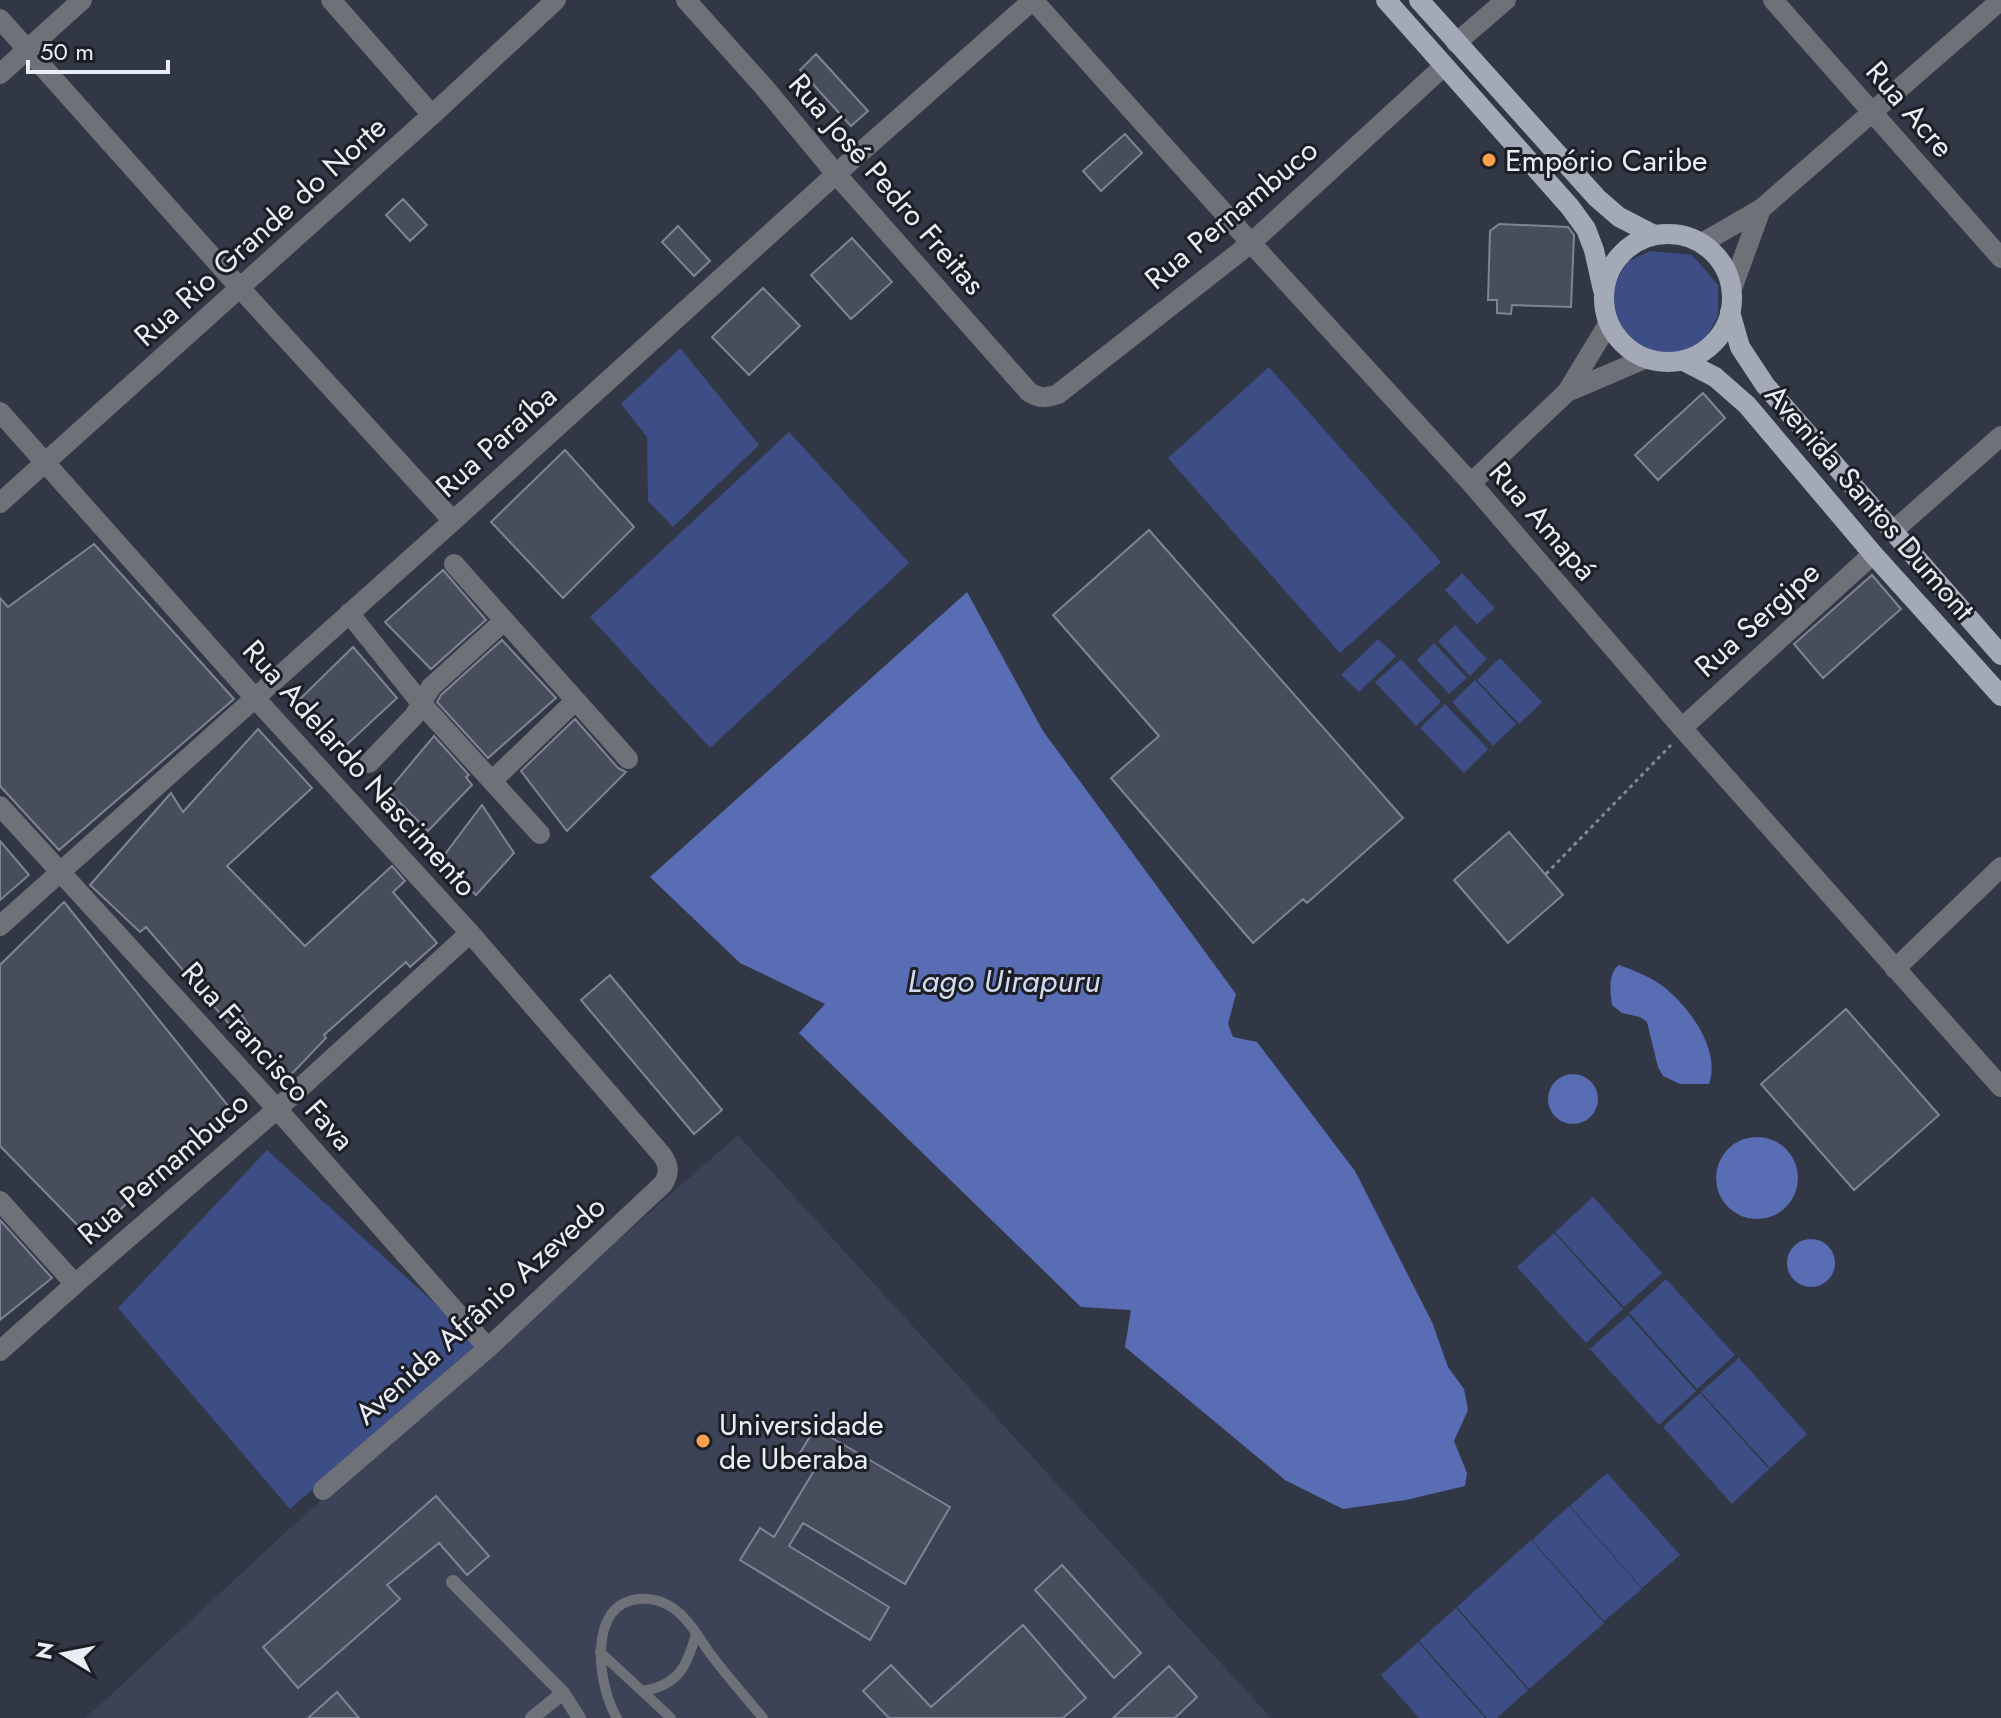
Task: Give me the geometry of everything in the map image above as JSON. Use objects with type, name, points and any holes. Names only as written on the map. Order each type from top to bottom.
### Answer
[{"type":"main road","points":[[1386,0],[1570,207],[1586,229],[1604,293],[1607,326],[1624,346],[1642,360]]},
{"type":"main road","points":[[1419,0],[1597,198],[1619,217],[1654,235]]},
{"type":"main road","points":[[1604,293],[1608,273],[1619,256],[1635,243],[1654,235],[1672,234],[1702,243],[1718,258],[1733,286]]},
{"type":"main road","name":"Avenida Santos Dumont","points":[[1642,360],[1662,363],[1684,361],[1714,343],[1724,329],[1730,312],[1733,286]]},
{"type":"main road","name":"Avenida Santos Dumont","points":[[1730,312],[1740,347],[1765,385],[2001,655]]},
{"type":"main road","name":"Avenida Santos Dumont","points":[[1684,361],[1715,377],[1747,405],[1873,554],[2001,696]]},
{"type":"street","points":[[0,74],[82,0]]},
{"type":"street","points":[[331,0],[432,115]]},
{"type":"street","name":"Rua Rio Grande do Norte","points":[[0,503],[556,0]]},
{"type":"street","name":"Rua José Pedro Freitas","points":[[686,0],[1029,392],[1038,398],[1048,397]]},
{"type":"street","name":"Rua Paraíba","points":[[0,926],[1033,0]]},
{"type":"street","name":"Rua Amapá","points":[[1033,0],[1471,483],[1682,728],[2001,1087]]},
{"type":"street","points":[[1456,43],[1506,0]]},
{"type":"street","name":"Rua Acre","points":[[1773,0],[2001,258]]},
{"type":"street","points":[[1702,243],[1761,209],[2001,0]]},
{"type":"street","points":[[0,19],[453,521]]},
{"type":"street","name":"Rua Pernambuco","points":[[1048,397],[1058,394],[1251,243],[1444,66]]},
{"type":"street","points":[[1733,286],[1761,209]]},
{"type":"street","points":[[1471,483],[1567,392],[1607,326]]},
{"type":"street","points":[[1567,392],[1642,360]]},
{"type":"street","name":"Rua Adelardo Nascimento","points":[[0,412],[470,933],[662,1155],[669,1170]]},
{"type":"street","points":[[1892,532],[2001,436]]},
{"type":"street","name":"Rua Sergipe","points":[[1682,728],[1873,554]]},
{"type":"street","points":[[454,564],[628,759]]},
{"type":"street","points":[[349,613],[421,703],[540,834]]},
{"type":"street","points":[[369,763],[405,728],[431,687],[504,621]]},
{"type":"street","points":[[492,781],[575,701]]},
{"type":"street","name":"Rua Francisco Fava","points":[[0,806],[277,1109],[488,1348]]},
{"type":"street","points":[[1895,969],[2001,867]]},
{"type":"street","name":"Rua Pernambuco","points":[[0,1351],[277,1109],[470,933]]},
{"type":"street","name":"Avenida Afrânio Azevedo","points":[[323,1490],[488,1348],[663,1184],[669,1170]]},
{"type":"street","points":[[0,1201],[75,1284]]},
{"type":"street","points":[[453,1582],[563,1693],[579,1718]]},
{"type":"street","points":[[532,1718],[563,1693]]},
{"type":"lane","points":[[617,1718],[604,1688],[600,1652],[608,1619],[617,1607],[631,1600],[647,1598],[674,1609],[763,1718]]},
{"type":"lane","points":[[643,1691],[669,1683],[680,1672],[687,1662],[696,1634]]},
{"type":"lane","points":[[600,1652],[668,1717]]},
{"type":"path","points":[[1546,874],[1670,747],[1682,728]]},
{"type":"shaded area","points":[[1650,251],[1692,255],[1718,285],[1718,316],[1702,345],[1680,354],[1640,351],[1613,320],[1614,285],[1627,262]]},
{"type":"shaded area","points":[[680,348],[759,445],[673,527],[648,501],[647,437],[621,404]]},
{"type":"shaded area","points":[[1269,367],[1441,562],[1340,653],[1168,458]]},
{"type":"shaded area","points":[[789,432],[909,563],[710,748],[590,617]]},
{"type":"shaded area","points":[[1462,573],[1495,608],[1477,624],[1445,590]]},
{"type":"shaded area","points":[[1455,625],[1487,659],[1470,676],[1438,641]]},
{"type":"shaded area","points":[[1378,639],[1396,656],[1359,692],[1341,675]]},
{"type":"shaded area","points":[[1434,643],[1467,678],[1449,694],[1417,660]]},
{"type":"shaded area","points":[[1500,658],[1542,702],[1519,724],[1477,680]]},
{"type":"shaded area","points":[[1401,659],[1441,702],[1416,726],[1375,682]]},
{"type":"shaded area","points":[[1475,680],[1516,724],[1493,746],[1452,702]]},
{"type":"shaded area","points":[[1445,704],[1488,749],[1464,773],[1420,728]]},
{"type":"shaded area","name":"Universidade de Uberaba","points":[[738,1135],[1271,1718],[86,1718],[288,1530]]},
{"type":"shaded area","points":[[267,1150],[478,1343],[290,1509],[118,1308]]},
{"type":"shaded area","points":[[1593,1197],[1662,1273],[1624,1307],[1555,1232]]},
{"type":"shaded area","points":[[1554,1233],[1623,1309],[1586,1343],[1517,1267]]},
{"type":"shaded area","points":[[1666,1279],[1735,1355],[1697,1389],[1629,1313]]},
{"type":"shaded area","points":[[1628,1315],[1696,1391],[1659,1425],[1590,1349]]},
{"type":"shaded area","points":[[1739,1358],[1807,1434],[1770,1468],[1701,1392]]},
{"type":"shaded area","points":[[1700,1393],[1769,1469],[1732,1504],[1663,1427]]},
{"type":"shaded area","points":[[1607,1473],[1680,1555],[1642,1588],[1570,1506]]},
{"type":"shaded area","points":[[1569,1506],[1642,1589],[1604,1621],[1532,1540]]},
{"type":"shaded area","points":[[1531,1540],[1604,1623],[1529,1689],[1457,1607]]},
{"type":"shaded area","points":[[1456,1608],[1528,1690],[1497,1718],[1487,1718],[1419,1641]]},
{"type":"shaded area","points":[[1418,1642],[1485,1718],[1419,1718],[1381,1675]]},
{"type":"water","name":"Lago Uirapuru","points":[[967,592],[1043,731],[1236,994],[1228,1024],[1233,1037],[1257,1042],[1355,1171],[1432,1322],[1448,1367],[1464,1389],[1468,1410],[1454,1441],[1467,1473],[1465,1486],[1406,1500],[1343,1509],[1285,1480],[1125,1347],[1131,1310],[1081,1307],[799,1033],[825,1004],[740,963],[650,877]]},
{"type":"water","points":[[1619,965],[1664,987],[1684,1006],[1707,1044],[1712,1071],[1709,1084],[1680,1084],[1663,1076],[1647,1022],[1622,1013],[1612,1005],[1611,978]]},
{"type":"water","points":[[1573,1074],[1590,1082],[1598,1099],[1590,1116],[1573,1124],[1556,1116],[1548,1099],[1556,1082]]},
{"type":"water","points":[[1757,1137],[1773,1140],[1786,1149],[1795,1162],[1798,1178],[1795,1194],[1786,1207],[1773,1216],[1757,1219],[1741,1216],[1728,1207],[1719,1194],[1716,1178],[1719,1162],[1728,1149],[1741,1140]]},
{"type":"water","points":[[1811,1239],[1828,1246],[1835,1263],[1828,1280],[1811,1287],[1794,1280],[1787,1263],[1794,1246]]},
{"type":"building","points":[[816,54],[868,111],[851,126],[800,70]]},
{"type":"building","points":[[1125,134],[1142,153],[1101,191],[1083,171]]},
{"type":"building","points":[[403,199],[427,225],[410,241],[386,215]]},
{"type":"building","points":[[1499,224],[1568,227],[1574,235],[1571,307],[1512,305],[1511,314],[1497,313],[1497,300],[1488,300],[1490,231]]},
{"type":"building","points":[[678,226],[710,261],[694,276],[662,242]]},
{"type":"building","points":[[852,238],[892,282],[851,319],[811,275]]},
{"type":"building","points":[[763,288],[800,326],[749,375],[712,337]]},
{"type":"building","points":[[1703,393],[1725,418],[1658,480],[1635,455]]},
{"type":"building","points":[[565,450],[634,527],[563,598],[491,522]]},
{"type":"building","points":[[1149,530],[1403,818],[1307,903],[1303,899],[1253,943],[1111,778],[1159,736],[1053,615]]},
{"type":"building","points":[[94,544],[234,699],[59,850],[0,786],[0,598],[8,607]]},
{"type":"building","points":[[443,570],[486,620],[431,669],[385,622]]},
{"type":"building","points":[[1872,575],[1901,609],[1823,678],[1794,644]]},
{"type":"building","points":[[502,640],[556,698],[488,758],[437,702]]},
{"type":"building","points":[[353,647],[397,698],[343,748],[299,700]]},
{"type":"building","points":[[575,719],[618,768],[626,772],[567,831],[521,771]]},
{"type":"building","points":[[258,729],[312,788],[227,866],[305,946],[392,866],[405,881],[393,892],[437,943],[410,967],[406,962],[324,1035],[326,1038],[283,1083],[242,1015],[230,1025],[146,927],[140,932],[90,885],[171,793],[183,812]]},
{"type":"building","points":[[434,736],[469,775],[466,777],[472,785],[428,831],[388,791]]},
{"type":"building","points":[[482,805],[514,853],[476,895],[440,861]]},
{"type":"building","points":[[1509,832],[1563,895],[1508,943],[1454,880]]},
{"type":"building","points":[[0,841],[29,875],[0,900]]},
{"type":"building","points":[[64,902],[229,1107],[90,1238],[0,1146],[0,965]]},
{"type":"building","points":[[610,975],[722,1110],[694,1134],[581,1000]]},
{"type":"building","points":[[1846,1009],[1939,1115],[1854,1190],[1761,1084]]},
{"type":"building","points":[[0,1220],[52,1278],[0,1320]]},
{"type":"building","points":[[815,1428],[950,1507],[905,1584],[803,1523],[789,1546],[889,1607],[870,1640],[740,1560],[760,1528],[774,1537],[815,1469],[797,1458]]},
{"type":"building","points":[[436,1496],[489,1556],[467,1575],[439,1543],[387,1585],[400,1599],[298,1688],[263,1647]]},
{"type":"building","points":[[1062,1565],[1141,1653],[1114,1678],[1035,1590]]},
{"type":"building","points":[[1023,1625],[1086,1698],[1063,1718],[889,1718],[863,1691],[891,1665],[931,1707]]},
{"type":"building","points":[[1169,1666],[1197,1697],[1175,1718],[1113,1718]]},
{"type":"building","points":[[337,1692],[359,1718],[308,1718]]},
{"type":"place","name":"Empório Caribe","points":[[1489,160]]},
{"type":"place","name":"Universidade de Uberaba","points":[[703,1441]]}]
